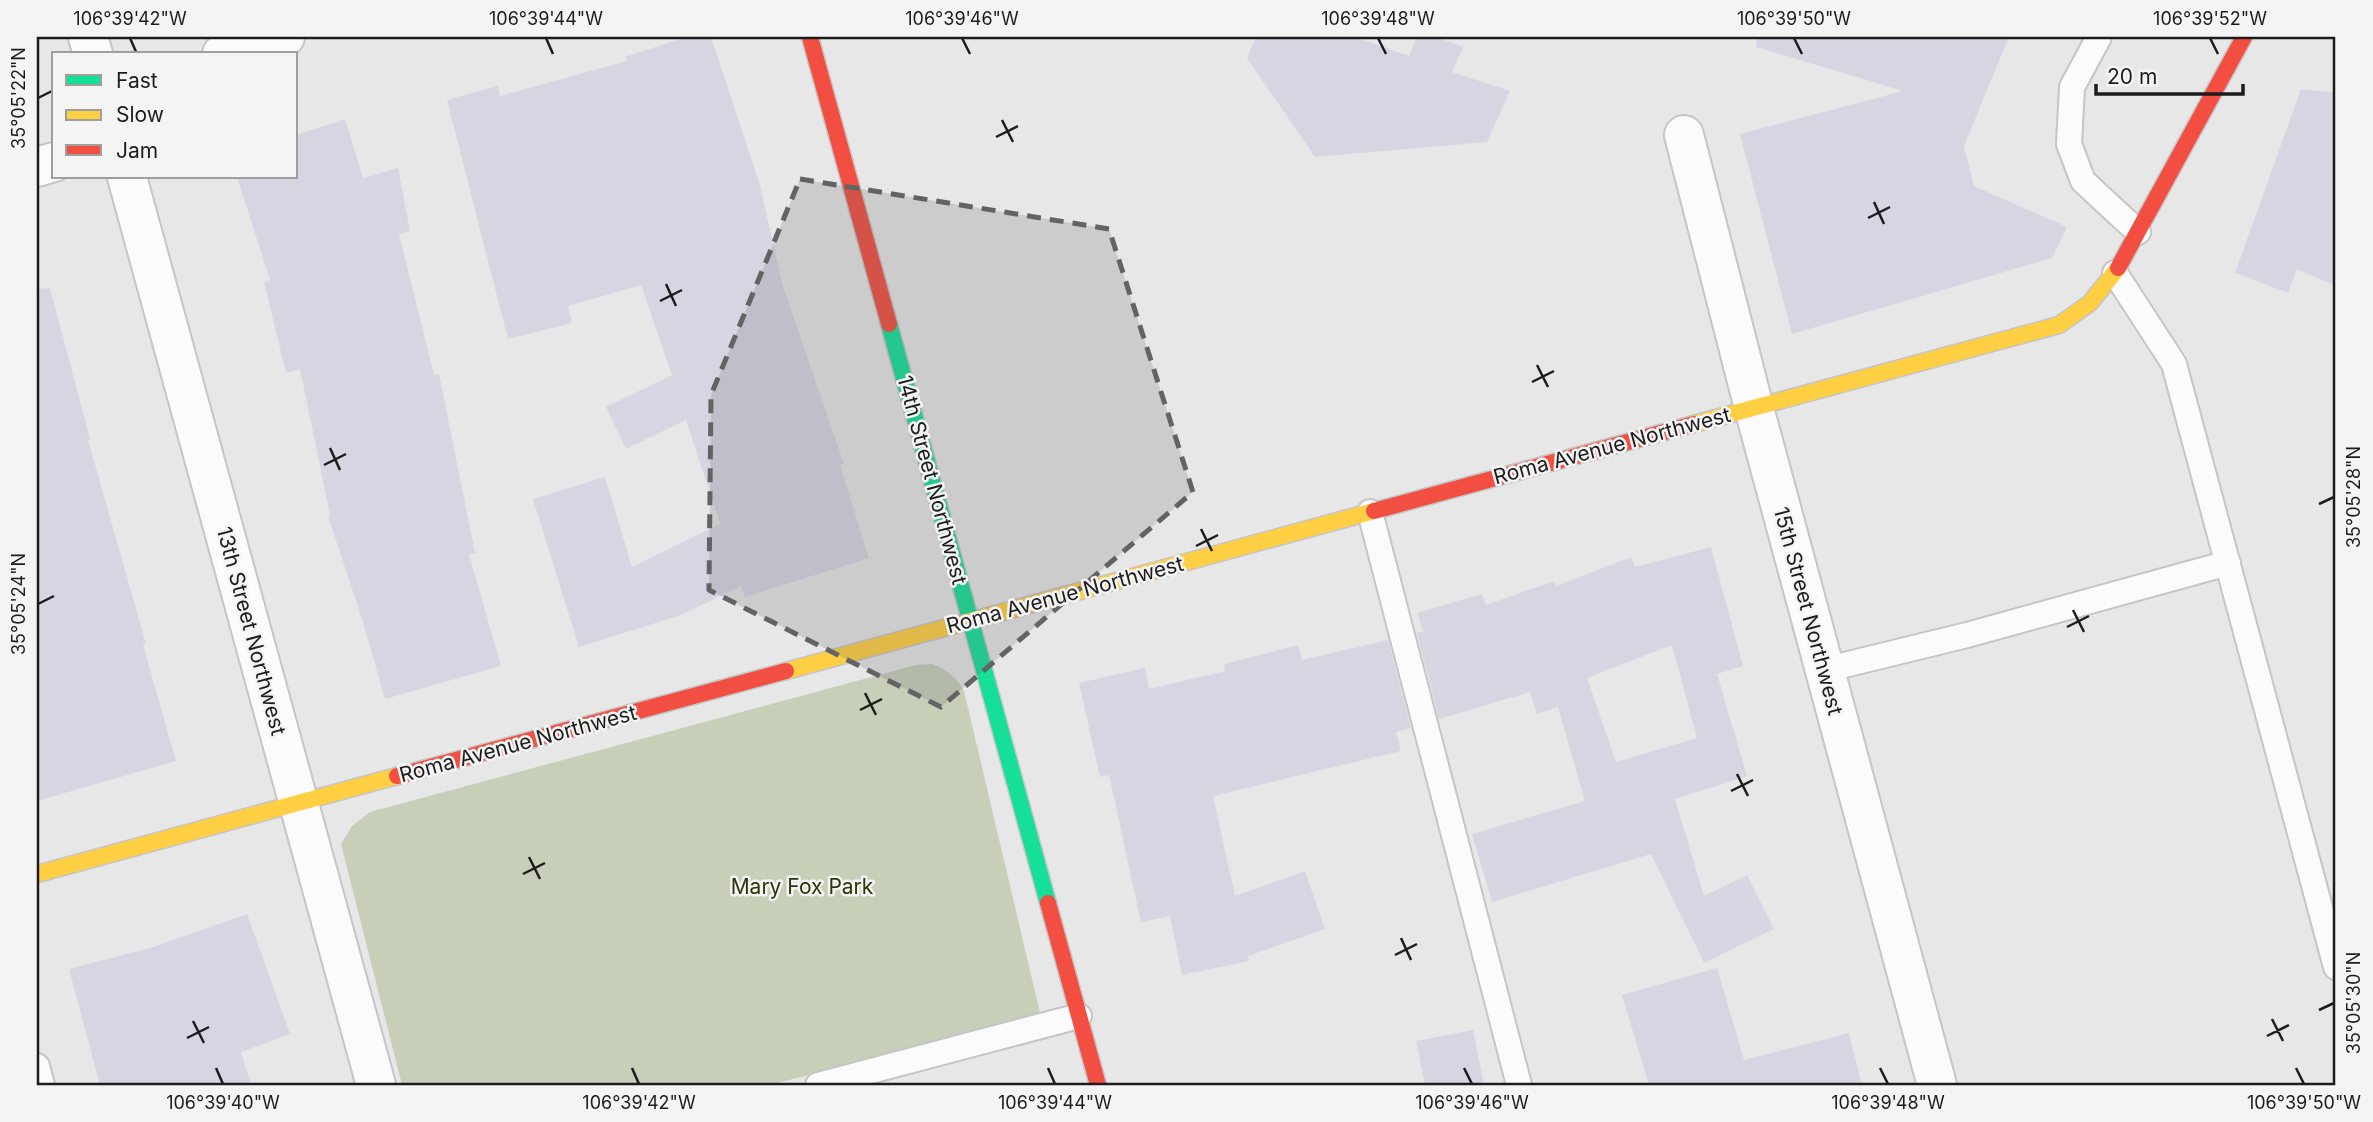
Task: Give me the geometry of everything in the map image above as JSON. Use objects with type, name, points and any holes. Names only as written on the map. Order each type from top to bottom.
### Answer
[{"type":"street","points":[[229,52],[285,37]]},
{"type":"street","name":"14th Street Northwest","points":[[810,37],[1098,1085]]},
{"type":"street","name":"Roma Avenue Northwest","points":[[37,874],[2059,325],[2080,313],[2099,297],[2115,274],[2244,37]]},
{"type":"street","name":"15th Street Northwest","points":[[1684,135],[1754,408],[1937,1085]]},
{"type":"street","name":"13th Street Northwest","points":[[127,178],[376,1085]]},
{"type":"lane","points":[[2099,37],[2072,87],[2069,144],[2083,181],[2138,232]]},
{"type":"lane","points":[[2115,274],[2174,364],[2336,967]]},
{"type":"lane","points":[[1370,512],[1520,1085]]},
{"type":"lane","points":[[1825,670],[1967,635],[2228,563]]},
{"type":"lane","points":[[818,1085],[1079,1016]]},
{"type":"lane","points":[[37,1066],[42,1085]]},
{"type":"highlighted area","points":[[800,179],[1109,229],[1193,492],[941,707],[709,590],[711,395]]},
{"type":"green space","name":"Mary Fox Park","points":[[932,664],[951,674],[964,691],[1041,1017],[769,1085],[402,1085],[341,844],[352,826],[370,812],[916,665]]},
{"type":"building","points":[[686,37],[711,37],[759,182],[783,286],[844,464],[840,465],[869,558],[745,597],[741,586],[681,615],[579,647],[533,499],[605,477],[632,567],[720,524],[686,420],[626,449],[606,407],[672,375],[641,285],[568,306],[572,323],[508,339],[447,100],[498,86],[500,96],[627,61],[625,57]]},
{"type":"building","points":[[1256,37],[1355,37],[1409,56],[1417,37],[1436,37],[1463,47],[1452,72],[1510,91],[1487,142],[1315,157],[1247,58]]},
{"type":"building","points":[[1757,37],[2009,37],[1964,146],[1974,186],[2067,227],[2052,258],[1792,334],[1740,134],[1903,91],[1756,47]]},
{"type":"building","points":[[2301,89],[2336,93],[2336,286],[2297,269],[2288,293],[2235,273]]},
{"type":"building","points":[[345,119],[363,178],[398,168],[410,231],[399,234],[434,375],[439,374],[475,553],[469,554],[501,666],[385,699],[328,516],[330,515],[300,369],[286,373],[264,282],[270,280],[237,178],[298,178],[298,134]]},
{"type":"building","points":[[50,288],[90,439],[88,440],[176,761],[37,801],[37,289]]},
{"type":"building","points":[[1711,547],[1743,666],[1717,674],[1747,776],[1675,799],[1704,896],[1747,875],[1774,929],[1704,963],[1651,854],[1492,902],[1472,834],[1585,801],[1558,707],[1537,714],[1530,692],[1439,719],[1417,633],[1423,631],[1417,613],[1482,594],[1486,605],[1554,581],[1556,586],[1631,557],[1635,567]],"holes":[[[1672,645],[1697,738],[1616,762],[1587,678]]]},
{"type":"building","points":[[1388,640],[1411,728],[1396,732],[1401,751],[1213,796],[1235,896],[1305,871],[1325,929],[1248,956],[1249,961],[1182,975],[1170,916],[1141,922],[1109,775],[1100,777],[1079,683],[1145,668],[1149,689],[1225,671],[1224,664],[1298,645],[1302,660]]},
{"type":"building","points":[[247,914],[290,1034],[241,1052],[251,1085],[100,1085],[69,969],[153,947]]},
{"type":"building","points":[[1717,968],[1744,1060],[1849,1033],[1862,1085],[1649,1085],[1622,995]]},
{"type":"building","points":[[1473,1030],[1484,1085],[1425,1085],[1416,1041]]},
{"type":"traffic: fast","points":[[889,324],[1048,903]]},
{"type":"traffic: slow","points":[[1694,424],[2059,325],[2090,303],[2118,268]]},
{"type":"traffic: slow","points":[[786,671],[1374,511]]},
{"type":"traffic: slow","points":[[37,874],[397,776]]},
{"type":"traffic: jam","points":[[810,37],[889,324]]},
{"type":"traffic: jam","points":[[2118,268],[2244,37]]},
{"type":"traffic: jam","points":[[1374,511],[1694,424]]},
{"type":"traffic: jam","points":[[397,776],[786,671]]},
{"type":"traffic: jam","points":[[1048,903],[1098,1085]]}]
